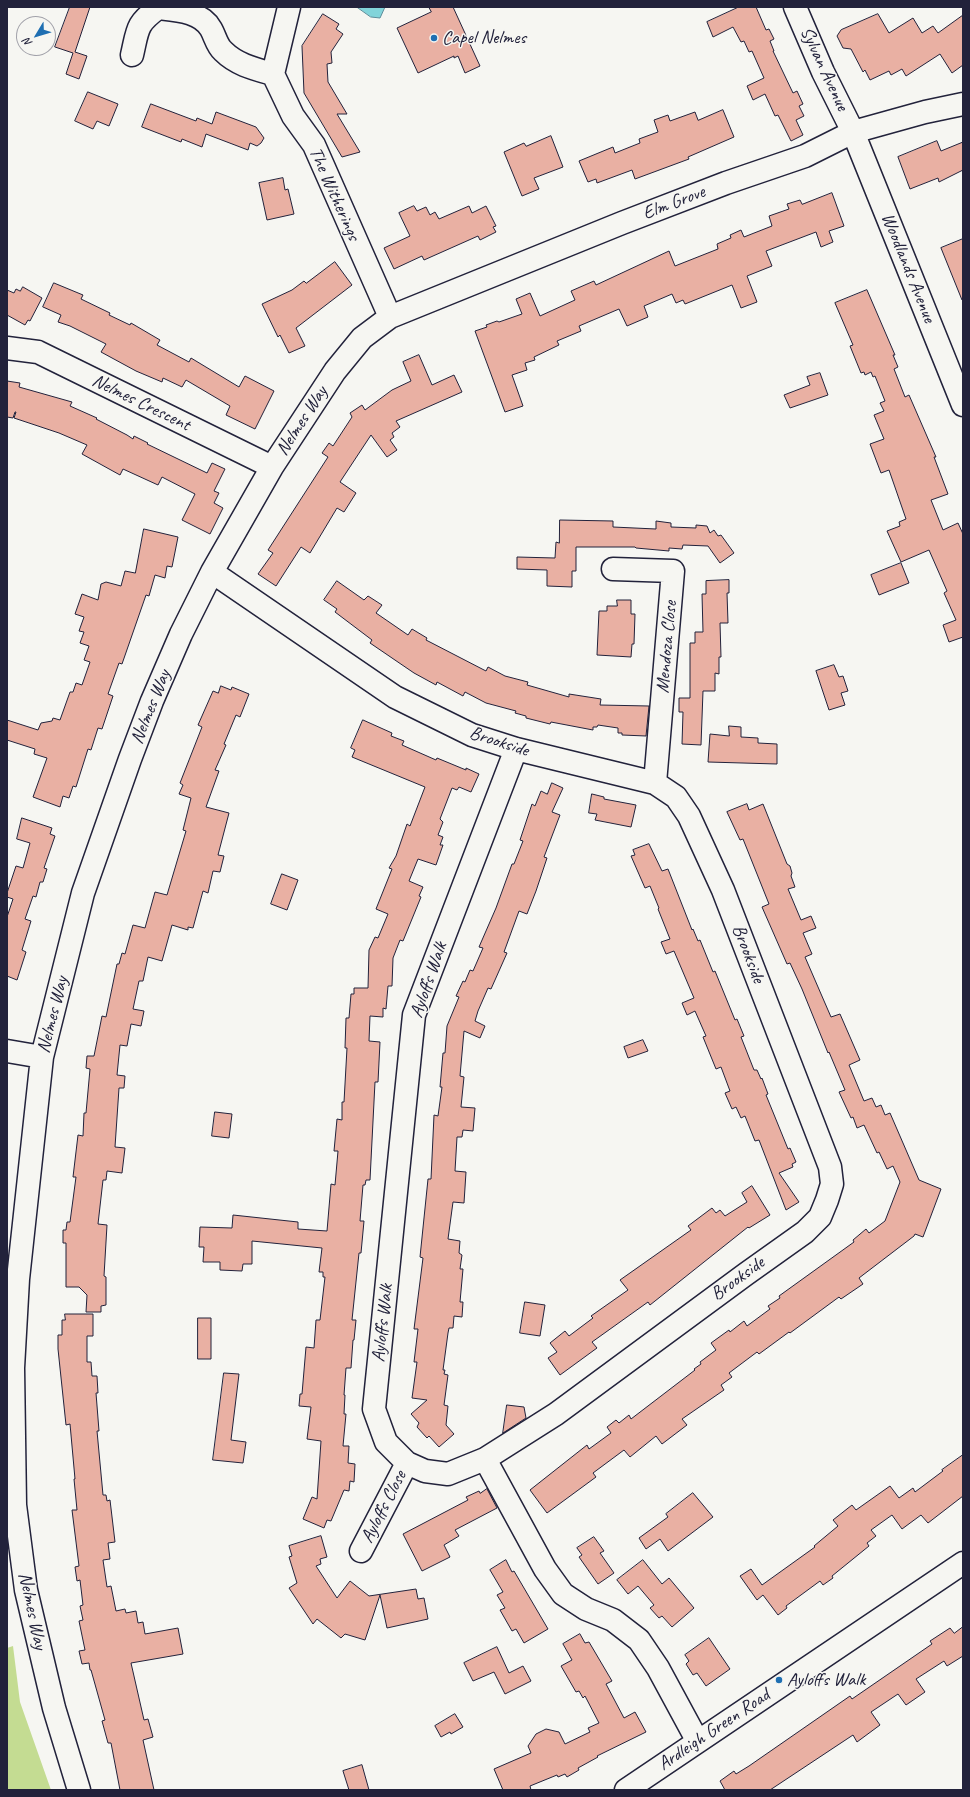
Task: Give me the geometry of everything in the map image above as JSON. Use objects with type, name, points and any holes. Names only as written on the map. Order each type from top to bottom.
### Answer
[{"type":"street","points":[[132,54],[138,27],[144,18],[158,8],[174,10],[194,14],[210,27],[222,51],[245,67],[273,74],[289,7]]},
{"type":"street","name":"Sylvan Avenue","points":[[795,7],[823,72],[853,132]]},
{"type":"street","name":"The Witherings","points":[[273,74],[293,116],[314,145],[390,317]]},
{"type":"street","name":"Elm Grove","points":[[390,317],[630,220],[726,183],[805,156],[853,132],[925,112],[963,104]]},
{"type":"street","name":"Woodlands Avenue","points":[[853,132],[963,404]]},
{"type":"street","name":"Nelmes Way","points":[[79,1790],[54,1708],[26,1590],[14,1505],[10,1397],[18,1279],[42,1057],[83,893],[152,701],[181,634],[212,572],[272,467],[335,371],[362,338],[390,317]]},
{"type":"street","name":"Nelmes Crescent","points":[[7,348],[38,352],[272,467]]},
{"type":"street","name":"Mendoza Close","points":[[613,569],[673,571],[655,783]]},
{"type":"street","name":"Brookside","points":[[212,572],[395,697],[472,735],[516,749],[655,783],[676,797],[689,816],[723,890],[830,1167],[832,1184],[828,1200],[820,1217],[805,1232],[556,1414],[485,1459]]},
{"type":"street","name":"Ayloffs Walk","points":[[485,1459],[448,1474],[425,1471],[407,1463],[386,1442],[374,1409],[414,1015],[516,749]]},
{"type":"street","points":[[7,1051],[42,1057]]},
{"type":"street","points":[[485,1459],[545,1569],[563,1594],[586,1609],[613,1620],[639,1640],[658,1668],[697,1740]]},
{"type":"street","name":"Ayloffs Close","points":[[361,1551],[407,1463]]},
{"type":"street","name":"Ardleigh Green Road","points":[[626,1790],[697,1740],[963,1563]]},
{"type":"green space","points":[[13,1646],[20,1702],[51,1790],[7,1790],[7,1648]]},
{"type":"water","points":[[357,7],[385,7],[380,18],[371,17]]},
{"type":"building","points":[[70,7],[90,7],[75,52],[87,56],[79,79],[66,74],[73,53],[56,47]]},
{"type":"building","name":"Capel Nelmes","points":[[429,7],[453,7],[480,66],[465,73],[458,56],[454,58],[454,56],[418,73],[397,28],[431,12]]},
{"type":"building","points":[[739,7],[756,7],[766,30],[769,29],[774,39],[770,41],[773,51],[793,93],[797,91],[803,104],[799,106],[804,116],[796,120],[803,135],[791,141],[778,115],[775,116],[765,94],[753,100],[747,86],[764,78],[752,51],[749,52],[744,41],[741,42],[733,27],[713,37],[707,22]]},
{"type":"building","points":[[323,14],[339,24],[336,29],[343,34],[331,52],[332,63],[327,64],[328,82],[347,114],[337,114],[360,152],[342,157],[304,93],[302,46]]},
{"type":"building","points":[[878,14],[889,33],[913,18],[922,33],[933,26],[938,33],[963,15],[963,65],[952,73],[940,54],[906,76],[902,69],[891,75],[889,71],[870,80],[865,70],[863,72],[851,49],[843,48],[837,36],[841,30]]},
{"type":"building","points":[[88,92],[118,104],[109,126],[97,121],[93,129],[75,121]]},
{"type":"building","points":[[151,104],[196,121],[197,118],[212,124],[216,112],[256,127],[264,138],[257,146],[250,143],[248,150],[206,134],[202,147],[182,139],[181,142],[142,127]]},
{"type":"building","points":[[723,110],[734,137],[688,157],[689,159],[635,179],[632,170],[597,183],[596,179],[588,182],[579,161],[613,147],[615,153],[640,143],[639,139],[658,132],[654,120],[668,115],[670,121],[695,112],[698,120]]},
{"type":"building","points":[[551,136],[563,167],[534,178],[539,189],[522,196],[504,152],[524,143],[526,146]]},
{"type":"building","points":[[937,141],[941,151],[963,142],[963,170],[939,182],[938,178],[910,189],[898,157]]},
{"type":"building","points":[[283,178],[285,190],[288,189],[294,214],[267,220],[259,183]]},
{"type":"building","points":[[832,193],[844,226],[829,231],[833,242],[821,247],[816,232],[766,251],[772,266],[747,276],[757,302],[741,308],[732,285],[685,304],[683,300],[676,303],[672,294],[644,306],[648,317],[627,326],[619,309],[579,326],[581,331],[557,341],[559,345],[534,357],[535,360],[525,363],[527,370],[512,375],[523,406],[505,412],[475,331],[487,327],[486,325],[497,321],[499,322],[522,314],[516,299],[530,293],[540,316],[575,300],[571,291],[594,281],[596,285],[669,251],[675,266],[718,249],[717,244],[731,238],[730,235],[741,230],[744,237],[772,226],[769,216],[789,209],[787,204],[800,200],[802,204]]},
{"type":"building","points":[[414,206],[417,211],[426,207],[430,215],[435,212],[439,219],[469,206],[472,213],[486,206],[496,226],[493,227],[496,232],[480,240],[478,236],[424,260],[422,256],[394,269],[384,248],[410,236],[399,213]]},
{"type":"building","points":[[963,239],[963,300],[962,300],[941,248]]},
{"type":"building","points":[[335,262],[352,285],[296,328],[305,346],[289,353],[280,335],[278,337],[262,304],[292,290],[304,281],[306,283]]},
{"type":"building","points":[[54,283],[83,295],[81,299],[110,313],[109,315],[130,325],[131,323],[160,340],[157,345],[189,362],[191,358],[239,387],[245,376],[274,391],[255,429],[226,415],[230,406],[186,380],[182,387],[163,378],[162,382],[136,371],[101,352],[106,344],[70,326],[58,322],[61,315],[43,307]]},
{"type":"building","points":[[23,287],[42,298],[30,321],[28,320],[25,325],[7,315],[7,290],[14,293],[16,289],[20,291]]},
{"type":"building","points":[[867,290],[895,355],[893,355],[898,367],[894,369],[905,397],[909,395],[936,457],[934,457],[948,494],[931,500],[943,530],[958,523],[963,534],[963,637],[949,642],[943,625],[956,620],[944,593],[947,591],[929,550],[901,562],[887,531],[900,526],[899,522],[906,519],[889,470],[881,473],[870,444],[884,439],[874,415],[884,411],[880,403],[885,401],[875,376],[873,377],[871,372],[865,375],[864,372],[861,373],[850,346],[853,345],[835,303]]},
{"type":"building","points":[[419,355],[432,385],[454,375],[462,392],[396,421],[400,427],[392,433],[394,437],[390,440],[397,450],[387,457],[371,435],[340,482],[356,493],[344,512],[337,508],[310,553],[301,547],[276,586],[258,574],[273,553],[268,550],[328,457],[322,453],[329,443],[333,446],[352,417],[350,413],[362,405],[365,410],[392,390],[411,381],[403,362]]},
{"type":"building","points":[[820,373],[828,395],[790,408],[784,395],[810,385],[807,377]]},
{"type":"building","points":[[7,381],[20,383],[19,387],[72,402],[70,406],[97,418],[96,419],[133,439],[134,436],[148,443],[147,444],[207,473],[212,463],[225,469],[214,491],[219,493],[214,503],[223,508],[210,534],[182,520],[195,494],[162,477],[158,485],[123,469],[120,475],[82,454],[87,445],[59,433],[14,418],[16,412],[13,418],[7,417]]},
{"type":"building","points":[[560,520],[613,521],[613,527],[656,529],[656,521],[671,523],[671,527],[696,528],[696,525],[707,526],[710,533],[714,530],[718,536],[721,535],[734,553],[720,563],[708,546],[683,545],[682,549],[669,548],[669,551],[635,547],[576,547],[576,571],[572,571],[572,587],[547,586],[547,570],[517,569],[517,557],[555,558],[556,542],[559,543]]},
{"type":"building","points":[[144,529],[178,537],[172,567],[167,566],[165,578],[155,575],[149,596],[146,595],[122,664],[119,663],[108,694],[113,696],[102,729],[98,728],[91,750],[88,749],[76,787],[73,786],[69,798],[63,796],[60,807],[33,797],[47,758],[34,754],[35,749],[7,740],[7,720],[38,730],[41,723],[52,721],[53,718],[60,720],[70,692],[73,692],[76,683],[82,685],[90,662],[84,660],[89,646],[80,643],[84,632],[79,631],[84,617],[75,614],[82,594],[98,600],[101,584],[106,582],[121,586],[125,571],[135,573]]},
{"type":"building","points":[[901,563],[909,583],[879,595],[871,575]]},
{"type":"building","points":[[729,580],[729,593],[727,593],[728,623],[720,623],[721,657],[719,657],[719,674],[715,673],[715,691],[703,691],[701,745],[682,744],[683,712],[679,712],[679,698],[690,698],[690,643],[695,643],[695,632],[703,632],[702,594],[706,594],[706,581]]},
{"type":"building","points":[[337,581],[364,600],[368,596],[382,605],[376,613],[408,635],[412,629],[427,638],[426,640],[486,671],[488,667],[505,676],[528,682],[527,685],[569,697],[569,694],[601,699],[600,705],[649,706],[646,736],[622,735],[622,733],[618,733],[618,728],[598,725],[597,727],[593,727],[593,730],[551,722],[550,724],[526,718],[526,716],[515,713],[516,711],[486,703],[465,692],[463,696],[437,682],[436,685],[414,673],[370,643],[372,640],[335,612],[337,609],[324,600]]},
{"type":"building","points":[[617,600],[631,600],[631,614],[635,614],[634,644],[632,644],[631,657],[597,655],[599,611],[607,611],[607,606],[617,606]]},
{"type":"building","points":[[834,665],[839,677],[843,676],[848,691],[841,693],[845,705],[829,710],[816,671]]},
{"type":"building","points":[[221,686],[231,690],[232,687],[249,694],[240,717],[236,715],[224,744],[226,745],[215,770],[219,771],[206,807],[229,813],[218,855],[224,856],[220,872],[213,871],[208,893],[203,891],[193,928],[188,927],[188,930],[172,925],[162,961],[148,957],[143,981],[139,981],[133,1009],[144,1011],[141,1026],[131,1024],[127,1046],[120,1045],[117,1075],[125,1076],[124,1088],[119,1088],[115,1147],[125,1148],[122,1173],[107,1171],[106,1180],[103,1180],[98,1224],[107,1225],[104,1276],[106,1277],[106,1305],[101,1306],[101,1312],[86,1312],[87,1295],[79,1287],[66,1287],[66,1243],[63,1243],[63,1230],[66,1230],[67,1222],[70,1222],[76,1177],[73,1177],[78,1135],[83,1136],[84,1113],[86,1113],[90,1069],[86,1068],[87,1056],[94,1056],[102,1016],[106,1017],[117,964],[119,964],[122,953],[125,954],[133,925],[145,928],[155,892],[167,895],[186,831],[183,830],[191,798],[179,794],[183,785],[180,783],[202,727],[198,725],[213,691],[218,693]]},
{"type":"building","points":[[363,720],[392,733],[391,736],[404,741],[402,745],[436,760],[437,758],[479,774],[471,792],[459,787],[457,790],[452,788],[440,819],[443,822],[438,835],[443,837],[440,845],[443,845],[436,865],[418,859],[409,881],[423,887],[419,896],[421,897],[403,941],[400,940],[393,958],[392,986],[388,986],[386,1009],[383,1008],[383,1017],[370,1016],[369,1041],[380,1042],[378,1082],[375,1082],[370,1180],[366,1180],[365,1185],[363,1185],[360,1221],[364,1221],[352,1320],[356,1320],[351,1368],[346,1368],[344,1395],[344,1414],[346,1414],[343,1446],[349,1446],[348,1463],[355,1464],[354,1482],[350,1481],[349,1491],[344,1490],[331,1521],[327,1520],[324,1528],[303,1519],[312,1497],[317,1499],[321,1441],[307,1439],[311,1407],[299,1406],[300,1394],[302,1394],[306,1347],[314,1348],[316,1320],[320,1320],[325,1277],[323,1277],[323,1272],[319,1272],[322,1248],[252,1241],[252,1264],[243,1264],[242,1271],[220,1270],[220,1262],[203,1262],[204,1247],[199,1247],[200,1227],[232,1228],[233,1215],[298,1222],[298,1229],[327,1231],[331,1184],[335,1185],[338,1151],[334,1151],[337,1119],[342,1120],[342,1102],[344,1102],[347,1048],[345,1048],[346,1018],[349,1018],[351,994],[354,994],[354,988],[368,988],[369,950],[375,937],[378,938],[388,914],[376,909],[392,869],[389,868],[396,856],[407,824],[410,826],[425,787],[352,757],[355,750],[351,748]]},
{"type":"building","points":[[729,726],[741,727],[741,737],[758,738],[758,743],[777,744],[777,764],[708,762],[710,734],[729,736]]},
{"type":"building","points":[[552,783],[563,788],[552,812],[560,815],[544,857],[547,858],[536,891],[527,914],[519,911],[504,952],[507,953],[491,989],[488,988],[478,1011],[475,1021],[485,1026],[480,1038],[464,1031],[460,1076],[464,1077],[461,1107],[475,1108],[473,1131],[463,1130],[462,1137],[457,1137],[455,1171],[466,1172],[464,1203],[453,1202],[448,1239],[460,1241],[459,1253],[462,1255],[460,1269],[463,1269],[460,1302],[463,1302],[462,1317],[454,1316],[453,1328],[449,1328],[443,1370],[445,1370],[444,1374],[448,1375],[444,1405],[448,1406],[446,1425],[454,1434],[439,1447],[429,1436],[427,1438],[417,1427],[419,1423],[411,1414],[427,1400],[412,1398],[417,1362],[414,1362],[418,1329],[414,1329],[423,1258],[420,1257],[428,1179],[431,1179],[434,1115],[438,1116],[442,1087],[440,1087],[443,1053],[445,1053],[447,1026],[459,997],[456,996],[463,981],[465,982],[470,970],[473,971],[483,948],[479,947],[496,908],[512,864],[514,864],[523,841],[520,840],[532,804],[535,806],[541,791],[547,794]]},
{"type":"building","points":[[592,794],[604,797],[604,799],[636,805],[631,827],[595,820],[597,814],[589,813]]},
{"type":"building","points":[[747,804],[749,810],[763,804],[787,864],[790,866],[792,873],[791,876],[795,887],[788,889],[801,920],[811,916],[816,928],[803,933],[812,954],[805,957],[831,1017],[840,1014],[860,1060],[849,1065],[864,1101],[872,1098],[876,1107],[881,1105],[885,1115],[890,1113],[919,1180],[941,1189],[923,1237],[915,1234],[859,1278],[863,1284],[841,1299],[839,1297],[790,1333],[789,1332],[759,1354],[757,1352],[729,1373],[732,1377],[721,1385],[724,1390],[682,1419],[687,1425],[662,1444],[656,1436],[630,1457],[624,1450],[593,1473],[596,1477],[547,1513],[530,1490],[587,1445],[589,1449],[611,1433],[607,1427],[616,1420],[619,1423],[629,1415],[631,1419],[695,1370],[694,1369],[701,1364],[700,1362],[716,1350],[711,1343],[729,1330],[730,1332],[744,1321],[747,1326],[770,1309],[768,1306],[780,1298],[779,1296],[854,1242],[853,1240],[866,1229],[869,1233],[885,1221],[900,1182],[893,1166],[887,1169],[879,1152],[877,1153],[864,1125],[857,1128],[853,1117],[851,1118],[839,1092],[845,1090],[829,1052],[828,1053],[790,963],[787,964],[762,907],[769,904],[743,839],[740,840],[727,812]]},
{"type":"building","points":[[22,818],[52,828],[50,834],[55,836],[44,868],[47,869],[43,882],[40,882],[36,897],[33,896],[25,919],[31,921],[22,950],[26,952],[17,980],[7,976],[7,917],[13,899],[7,897],[7,893],[16,866],[23,868],[30,843],[17,839]]},
{"type":"building","points":[[649,844],[662,871],[668,869],[692,930],[693,929],[698,941],[700,940],[713,972],[715,971],[735,1020],[737,1019],[744,1036],[741,1037],[754,1070],[757,1070],[761,1079],[762,1078],[768,1094],[766,1095],[788,1149],[790,1148],[796,1162],[792,1164],[793,1167],[779,1173],[799,1202],[786,1210],[759,1140],[755,1141],[745,1116],[741,1118],[736,1107],[732,1109],[725,1093],[730,1091],[721,1067],[716,1069],[703,1037],[706,1036],[695,1011],[687,1015],[682,1003],[694,998],[674,951],[666,954],[661,942],[670,939],[658,909],[659,908],[650,886],[645,888],[631,856],[635,855],[633,850]]},
{"type":"building","points":[[282,874],[298,880],[287,910],[271,904]]},
{"type":"building","points":[[643,1040],[648,1051],[628,1058],[624,1047]]},
{"type":"building","points":[[215,1112],[232,1114],[229,1138],[212,1136]]},
{"type":"building","points":[[752,1186],[770,1215],[749,1228],[748,1227],[650,1305],[648,1302],[592,1342],[597,1348],[560,1375],[548,1358],[557,1352],[550,1343],[565,1331],[569,1336],[593,1318],[591,1316],[628,1290],[620,1280],[691,1230],[688,1226],[712,1208],[716,1213],[720,1210],[725,1216],[747,1202],[742,1193]]},
{"type":"building","points":[[525,1302],[545,1305],[540,1336],[520,1333]]},
{"type":"building","points":[[65,1314],[93,1314],[93,1336],[87,1336],[87,1362],[91,1362],[92,1376],[97,1376],[98,1393],[96,1393],[99,1431],[97,1431],[103,1495],[106,1495],[107,1501],[110,1500],[115,1542],[108,1543],[110,1559],[103,1560],[107,1587],[111,1586],[116,1611],[125,1609],[126,1613],[136,1611],[138,1623],[143,1622],[145,1634],[178,1628],[183,1654],[131,1663],[144,1720],[148,1719],[153,1737],[143,1740],[154,1790],[120,1790],[111,1743],[108,1743],[102,1721],[105,1720],[89,1663],[82,1664],[79,1651],[85,1650],[79,1621],[83,1620],[80,1606],[83,1605],[80,1580],[77,1581],[75,1567],[79,1566],[72,1510],[77,1510],[75,1479],[70,1424],[66,1425],[58,1349],[58,1335],[62,1335],[62,1320],[65,1320]]},
{"type":"building","points":[[198,1318],[211,1318],[211,1359],[198,1359]]},
{"type":"building","points":[[224,1373],[239,1374],[231,1440],[246,1442],[243,1463],[213,1460]]},
{"type":"building","points":[[507,1405],[524,1407],[526,1418],[503,1433]]},
{"type":"building","points":[[963,1455],[963,1496],[928,1523],[921,1515],[902,1529],[892,1515],[871,1530],[876,1536],[867,1543],[869,1546],[832,1576],[833,1578],[823,1585],[820,1581],[786,1606],[787,1608],[778,1615],[763,1595],[757,1600],[740,1576],[751,1569],[762,1585],[815,1547],[814,1546],[838,1526],[833,1520],[852,1505],[856,1510],[890,1486],[899,1498],[913,1488],[915,1492]]},
{"type":"building","points":[[487,1489],[497,1508],[455,1530],[459,1536],[444,1545],[450,1557],[422,1571],[403,1534],[468,1500],[466,1497],[479,1491],[480,1493]]},
{"type":"building","points":[[693,1493],[713,1517],[668,1551],[660,1539],[646,1549],[639,1538],[668,1517],[666,1514]]},
{"type":"building","points":[[321,1536],[327,1557],[320,1559],[321,1564],[316,1566],[337,1598],[350,1581],[369,1596],[416,1589],[418,1599],[424,1598],[428,1619],[387,1628],[380,1595],[365,1640],[345,1634],[341,1638],[317,1619],[313,1624],[289,1588],[297,1583],[289,1557],[292,1556],[289,1546]]},
{"type":"building","points":[[594,1537],[604,1551],[600,1553],[614,1573],[598,1584],[579,1557],[582,1555],[577,1548]]},
{"type":"building","points":[[506,1560],[548,1629],[524,1643],[516,1629],[512,1631],[500,1610],[505,1608],[497,1595],[503,1592],[490,1570]]},
{"type":"building","points":[[643,1560],[662,1584],[669,1578],[694,1608],[672,1627],[662,1616],[659,1618],[650,1608],[654,1605],[638,1586],[628,1594],[617,1580]]},
{"type":"building","points":[[963,1627],[963,1656],[947,1666],[944,1661],[916,1679],[925,1692],[906,1705],[898,1694],[871,1712],[880,1725],[857,1742],[853,1735],[770,1790],[725,1790],[720,1781],[734,1771],[736,1774],[749,1766],[850,1696],[852,1699],[932,1644],[930,1641],[950,1628],[954,1633]]},
{"type":"building","points":[[580,1634],[585,1643],[589,1642],[612,1681],[606,1684],[624,1718],[635,1712],[646,1732],[597,1756],[598,1757],[578,1768],[579,1770],[567,1777],[565,1774],[558,1777],[557,1775],[530,1786],[531,1790],[503,1790],[494,1769],[531,1753],[528,1746],[536,1734],[546,1729],[559,1732],[565,1744],[590,1732],[588,1728],[599,1723],[585,1696],[583,1698],[579,1691],[576,1692],[561,1666],[572,1660],[563,1644]]},
{"type":"building","points":[[709,1638],[730,1669],[706,1686],[697,1673],[693,1675],[686,1664],[689,1661],[685,1655]]},
{"type":"building","points":[[497,1647],[509,1673],[523,1666],[531,1681],[505,1694],[494,1672],[473,1681],[464,1663]]},
{"type":"building","points":[[455,1714],[463,1727],[451,1734],[450,1732],[441,1737],[435,1726]]},
{"type":"building","points":[[362,1765],[369,1790],[349,1790],[343,1771]]},
{"type":"place","name":"Capel Nelmes","points":[[434,38]]},
{"type":"place","name":"Ayloffs Walk","points":[[779,1680]]}]
